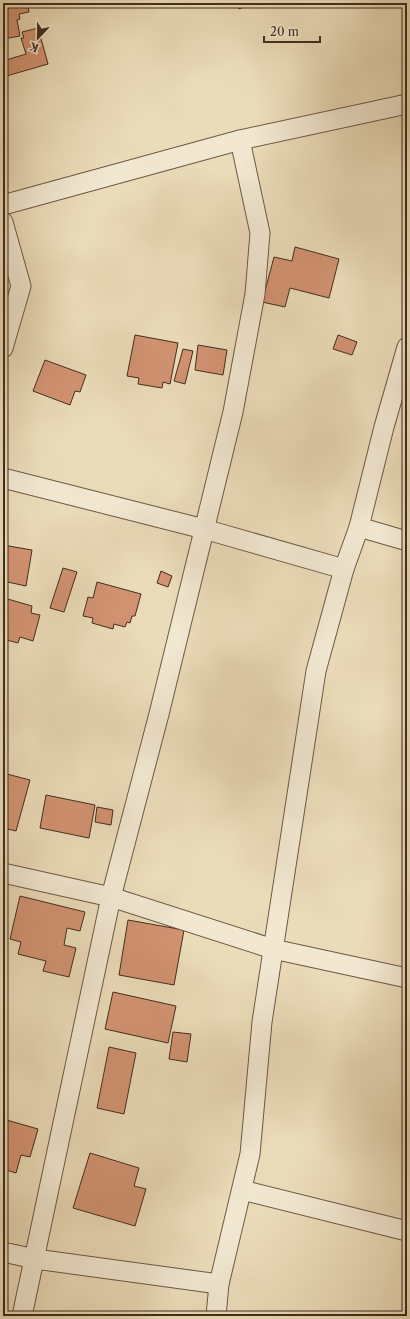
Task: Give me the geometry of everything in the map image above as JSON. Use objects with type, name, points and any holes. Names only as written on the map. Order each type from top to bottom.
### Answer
[{"type":"street","points":[[3,205],[240,140],[407,104]]},
{"type":"street","points":[[22,1316],[111,897],[159,714],[233,412],[255,294],[260,233],[240,140]]},
{"type":"street","points":[[3,222],[21,286],[3,348]]},
{"type":"street","points":[[216,1316],[219,1284],[250,1154],[262,1022],[316,670],[344,569],[359,527],[384,427],[407,347]]},
{"type":"street","points":[[3,478],[204,529],[344,569]]},
{"type":"street","points":[[359,527],[407,541]]},
{"type":"street","points":[[3,873],[111,897],[273,949],[407,978]]},
{"type":"street","points":[[242,1190],[407,1231]]},
{"type":"street","points":[[3,1252],[35,1259],[219,1284]]},
{"type":"building","points":[[3,3],[27,3],[29,12],[19,14],[20,19],[17,20],[20,36],[3,39]]},
{"type":"building","points":[[236,3],[254,3],[239,9]]},
{"type":"building","points":[[38,28],[48,64],[3,77],[3,61],[26,54],[21,38],[24,38],[22,32]]},
{"type":"building","points":[[295,247],[339,259],[329,298],[290,288],[285,307],[262,302],[274,257],[292,261]]},
{"type":"building","points":[[135,335],[178,343],[170,384],[163,382],[162,388],[138,384],[139,378],[127,376]]},
{"type":"building","points":[[338,335],[357,342],[352,355],[333,349]]},
{"type":"building","points":[[198,345],[227,350],[223,375],[195,370]]},
{"type":"building","points":[[183,349],[193,351],[185,384],[174,381]]},
{"type":"building","points":[[45,360],[86,375],[80,392],[75,391],[70,405],[33,391]]},
{"type":"building","points":[[3,545],[32,550],[26,586],[3,581]]},
{"type":"building","points":[[63,568],[77,572],[64,612],[50,608]]},
{"type":"building","points":[[161,571],[172,576],[168,587],[157,583]]},
{"type":"building","points":[[97,582],[141,594],[135,616],[132,616],[130,623],[127,622],[125,627],[114,624],[113,629],[92,623],[93,618],[83,616],[88,597],[93,598]]},
{"type":"building","points":[[4,598],[32,606],[31,613],[40,615],[33,641],[20,637],[18,643],[3,639]]},
{"type":"building","points":[[3,773],[30,780],[16,831],[3,828]]},
{"type":"building","points":[[46,795],[95,805],[89,838],[40,828]]},
{"type":"building","points":[[97,807],[113,810],[111,825],[95,822]]},
{"type":"building","points":[[20,896],[85,912],[80,931],[67,928],[64,945],[76,948],[69,977],[43,971],[46,961],[18,954],[21,942],[10,939]]},
{"type":"building","points":[[128,920],[184,930],[174,985],[119,975]]},
{"type":"building","points":[[113,992],[176,1006],[168,1043],[105,1029]]},
{"type":"building","points":[[173,1032],[191,1034],[187,1062],[169,1059]]},
{"type":"building","points":[[109,1047],[136,1053],[124,1114],[97,1108]]},
{"type":"building","points":[[3,1119],[38,1129],[30,1157],[21,1155],[16,1173],[3,1169]]},
{"type":"building","points":[[90,1153],[139,1168],[134,1186],[146,1189],[135,1226],[73,1208]]}]
